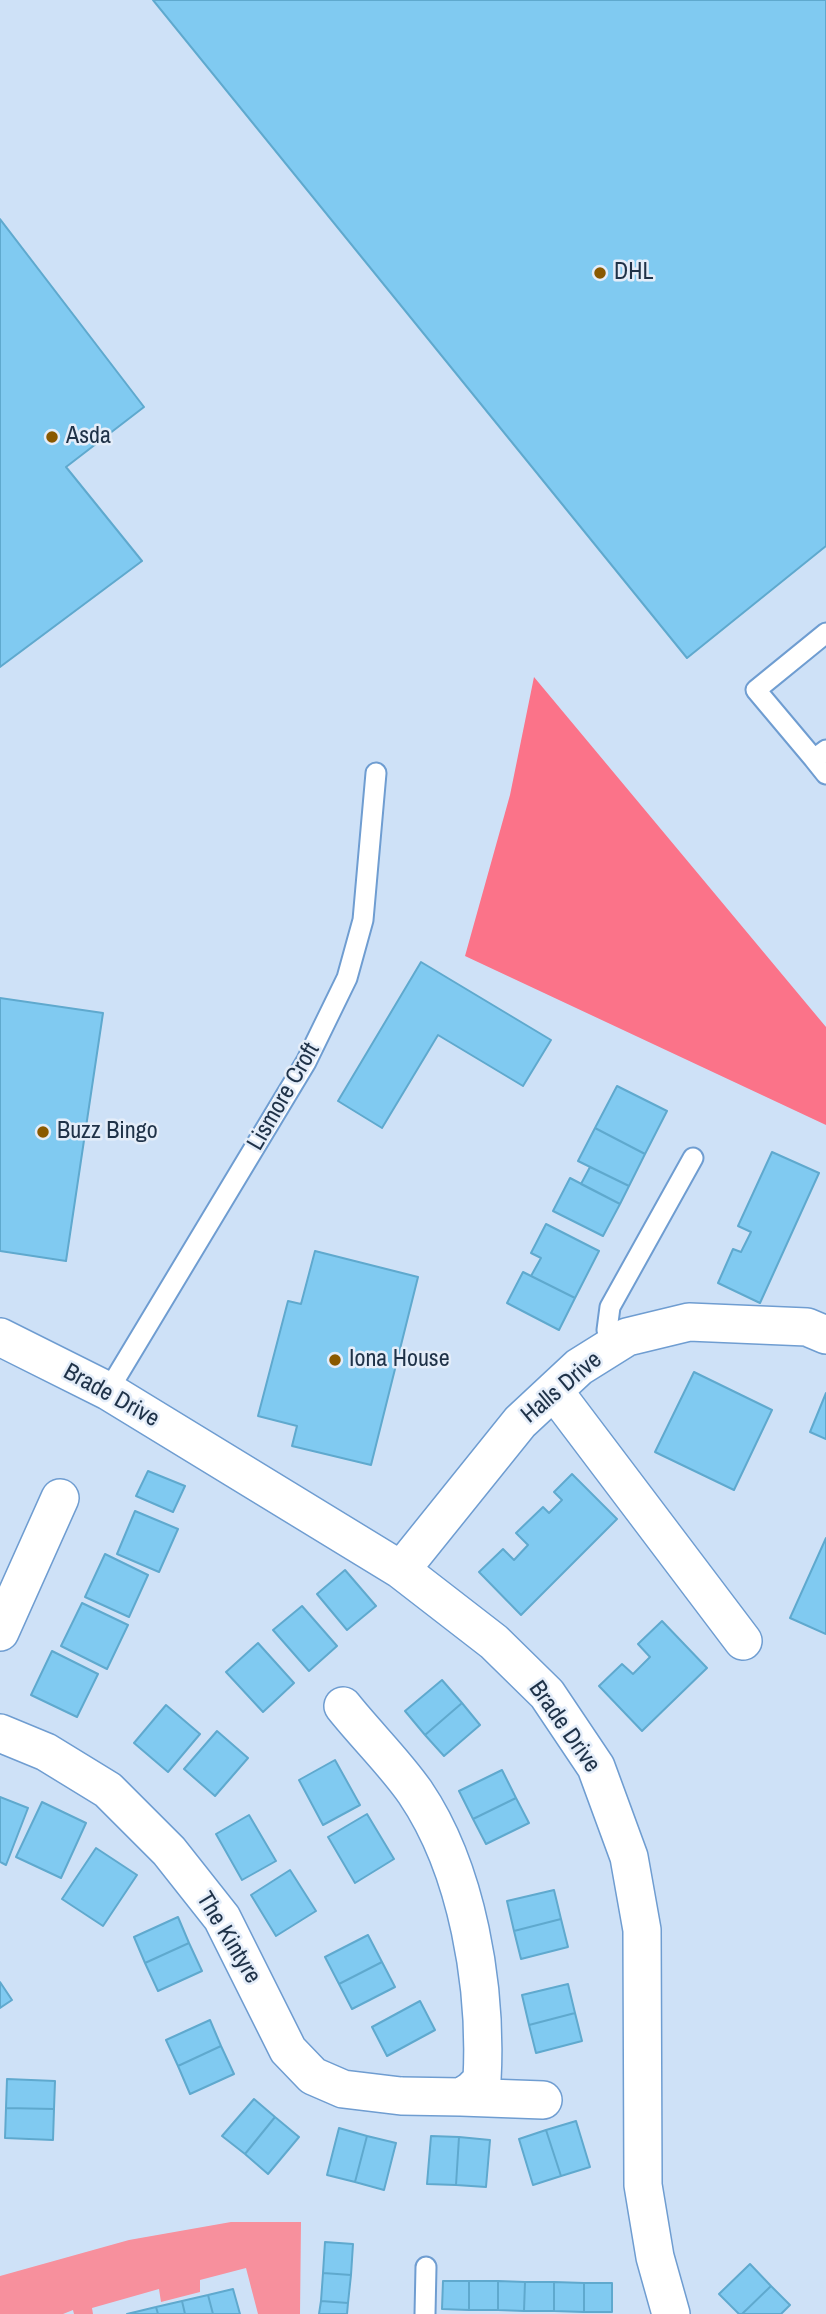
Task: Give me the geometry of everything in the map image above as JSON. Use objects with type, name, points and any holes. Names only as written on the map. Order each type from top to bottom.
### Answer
[{"type":"street","name":"Halls Drive","points":[[401,1570],[520,1422],[579,1367],[627,1337],[689,1322],[807,1327],[826,1335]]},
{"type":"street","name":"Brade Drive","points":[[0,1337],[108,1391],[401,1570],[494,1642],[547,1694],[596,1767],[629,1857],[642,1930],[643,2185],[655,2257],[671,2314]]},
{"type":"street","points":[[554,1391],[743,1641]]},
{"type":"street","points":[[0,1632],[60,1498]]},
{"type":"street","points":[[343,1706],[415,1792],[441,1839],[463,1895],[476,1963],[484,2053],[482,2080],[461,2097]]},
{"type":"street","name":"The Kintyre","points":[[0,1733],[46,1752],[108,1790],[169,1851],[222,1918],[288,2050],[313,2076],[342,2089],[401,2096],[543,2100]]},
{"type":"lane","points":[[822,761],[756,690],[826,633]]},
{"type":"lane","name":"Lismore Croft","points":[[108,1391],[306,1062],[347,978],[363,920],[376,773]]},
{"type":"lane","points":[[613,1345],[607,1329],[610,1307],[693,1158]]},
{"type":"lane","points":[[425,2314],[426,2267]]},
{"type":"shaded area","points":[[534,677],[826,1027],[826,1125],[465,956],[510,795]]},
{"type":"shaded area","points":[[231,2222],[301,2222],[300,2314],[258,2314],[246,2268],[200,2280],[200,2292],[161,2302],[159,2289],[92,2308],[93,2314],[74,2314],[73,2310],[63,2314],[0,2314],[0,2276],[129,2240]]},
{"type":"building","name":"DHL","points":[[153,0],[826,0],[826,546],[687,658]]},
{"type":"building","name":"Asda","points":[[0,219],[144,407],[66,467],[142,561],[0,667]]},
{"type":"building","points":[[421,962],[551,1040],[523,1086],[438,1035],[382,1128],[338,1101]]},
{"type":"building","name":"Buzz Bingo","points":[[0,998],[103,1013],[66,1261],[0,1251]]},
{"type":"building","points":[[617,1086],[667,1111],[645,1154],[595,1128]]},
{"type":"building","points":[[595,1128],[645,1154],[629,1186],[578,1161]]},
{"type":"building","points":[[772,1152],[819,1173],[760,1303],[718,1283],[733,1249],[741,1252],[751,1232],[738,1226]]},
{"type":"building","points":[[590,1167],[629,1186],[620,1204],[581,1184]]},
{"type":"building","points":[[570,1178],[620,1204],[603,1236],[553,1211]]},
{"type":"building","points":[[546,1224],[599,1251],[575,1298],[531,1276],[541,1258],[531,1253]]},
{"type":"building","name":"Iona House","points":[[315,1251],[418,1277],[371,1465],[292,1446],[297,1426],[258,1416],[288,1301],[301,1304]]},
{"type":"building","points":[[523,1272],[575,1298],[559,1330],[507,1303]]},
{"type":"building","points":[[694,1372],[772,1410],[734,1490],[655,1452]]},
{"type":"building","points":[[826,1393],[826,1439],[810,1432]]},
{"type":"building","points":[[148,1471],[185,1486],[173,1512],[136,1496]]},
{"type":"building","points":[[572,1474],[617,1519],[521,1615],[479,1572],[503,1549],[514,1560],[528,1545],[516,1533],[543,1507],[549,1513],[562,1500],[554,1492]]},
{"type":"building","points":[[135,1511],[178,1529],[159,1572],[117,1554]]},
{"type":"building","points":[[826,1538],[826,1634],[790,1618]]},
{"type":"building","points":[[105,1554],[148,1575],[129,1617],[85,1597]]},
{"type":"building","points":[[345,1570],[376,1606],[347,1630],[317,1594]]},
{"type":"building","points":[[82,1603],[128,1625],[107,1669],[61,1646]]},
{"type":"building","points":[[302,1606],[337,1646],[309,1671],[273,1630]]},
{"type":"building","points":[[662,1621],[707,1668],[642,1731],[599,1686],[622,1664],[633,1674],[650,1657],[638,1644]]},
{"type":"building","points":[[258,1643],[294,1683],[263,1712],[226,1672]]},
{"type":"building","points":[[52,1651],[98,1674],[77,1717],[31,1695]]},
{"type":"building","points":[[442,1680],[462,1703],[425,1735],[405,1711]]},
{"type":"building","points":[[462,1703],[480,1725],[444,1756],[425,1735]]},
{"type":"building","points":[[166,1705],[200,1734],[168,1772],[134,1743]]},
{"type":"building","points":[[217,1731],[248,1758],[215,1796],[184,1769]]},
{"type":"building","points":[[335,1760],[360,1805],[323,1825],[299,1780]]},
{"type":"building","points":[[502,1770],[516,1798],[473,1819],[459,1791]]},
{"type":"building","points":[[0,1797],[28,1808],[6,1865],[0,1862]]},
{"type":"building","points":[[516,1798],[529,1823],[486,1844],[473,1819]]},
{"type":"building","points":[[42,1802],[86,1823],[61,1878],[16,1857]]},
{"type":"building","points":[[367,1814],[394,1859],[355,1883],[328,1837]]},
{"type":"building","points":[[249,1815],[276,1861],[242,1880],[216,1834]]},
{"type":"building","points":[[96,1848],[137,1875],[103,1926],[62,1899]]},
{"type":"building","points":[[290,1870],[316,1911],[276,1936],[251,1895]]},
{"type":"building","points":[[554,1890],[561,1919],[514,1931],[507,1901]]},
{"type":"building","points":[[178,1917],[189,1943],[145,1963],[134,1937]]},
{"type":"building","points":[[561,1919],[568,1947],[521,1959],[514,1931]]},
{"type":"building","points":[[368,1935],[382,1962],[339,1984],[325,1957]]},
{"type":"building","points":[[189,1943],[202,1971],[158,1991],[145,1963]]},
{"type":"building","points":[[382,1962],[395,1987],[352,2009],[339,1984]]},
{"type":"building","points":[[0,1982],[12,2000],[0,2008]]},
{"type":"building","points":[[568,1984],[575,2013],[529,2025],[522,1995]]},
{"type":"building","points":[[420,2001],[435,2030],[387,2056],[372,2027]]},
{"type":"building","points":[[575,2013],[582,2041],[536,2053],[529,2025]]},
{"type":"building","points":[[210,2020],[221,2046],[178,2066],[166,2040]]},
{"type":"building","points":[[221,2046],[234,2074],[190,2094],[178,2066]]},
{"type":"building","points":[[7,2079],[55,2081],[54,2109],[6,2108]]},
{"type":"building","points":[[254,2099],[275,2117],[245,2154],[222,2136]]},
{"type":"building","points":[[6,2108],[54,2109],[53,2140],[5,2138]]},
{"type":"building","points":[[275,2117],[299,2137],[268,2174],[245,2154]]},
{"type":"building","points":[[576,2121],[590,2167],[561,2176],[546,2130]]},
{"type":"building","points":[[339,2128],[367,2136],[355,2182],[327,2175]]},
{"type":"building","points":[[546,2130],[561,2176],[533,2185],[519,2139]]},
{"type":"building","points":[[367,2136],[396,2143],[384,2190],[355,2182]]},
{"type":"building","points":[[431,2136],[459,2137],[456,2185],[427,2184]]},
{"type":"building","points":[[459,2137],[490,2140],[486,2187],[456,2185]]},
{"type":"building","points":[[325,2242],[353,2244],[351,2275],[323,2273]]},
{"type":"building","points":[[750,2264],[771,2286],[739,2314],[719,2294]]},
{"type":"building","points":[[323,2273],[351,2275],[348,2303],[321,2301]]},
{"type":"building","points":[[443,2281],[469,2281],[469,2310],[442,2309]]},
{"type":"building","points":[[469,2281],[498,2281],[498,2310],[469,2310]]},
{"type":"building","points":[[498,2281],[525,2282],[524,2311],[498,2310]]},
{"type":"building","points":[[525,2282],[554,2282],[554,2311],[524,2311]]},
{"type":"building","points":[[554,2282],[584,2283],[584,2312],[554,2311]]},
{"type":"building","points":[[584,2283],[612,2283],[612,2312],[584,2312]]},
{"type":"building","points":[[771,2286],[790,2305],[781,2314],[742,2314]]},
{"type":"building","points":[[233,2289],[240,2314],[213,2314],[208,2295]]},
{"type":"building","points":[[208,2295],[213,2314],[185,2314],[182,2301]]},
{"type":"building","points":[[182,2301],[185,2314],[158,2314],[156,2307]]},
{"type":"building","points":[[321,2301],[348,2303],[347,2314],[319,2314]]},
{"type":"building","points":[[156,2307],[158,2314],[127,2314]]},
{"type":"place","name":"DHL","points":[[600,273]]},
{"type":"place","name":"Asda","points":[[52,437]]},
{"type":"place","name":"Buzz Bingo","points":[[43,1132]]},
{"type":"place","name":"Iona House","points":[[335,1360]]}]
